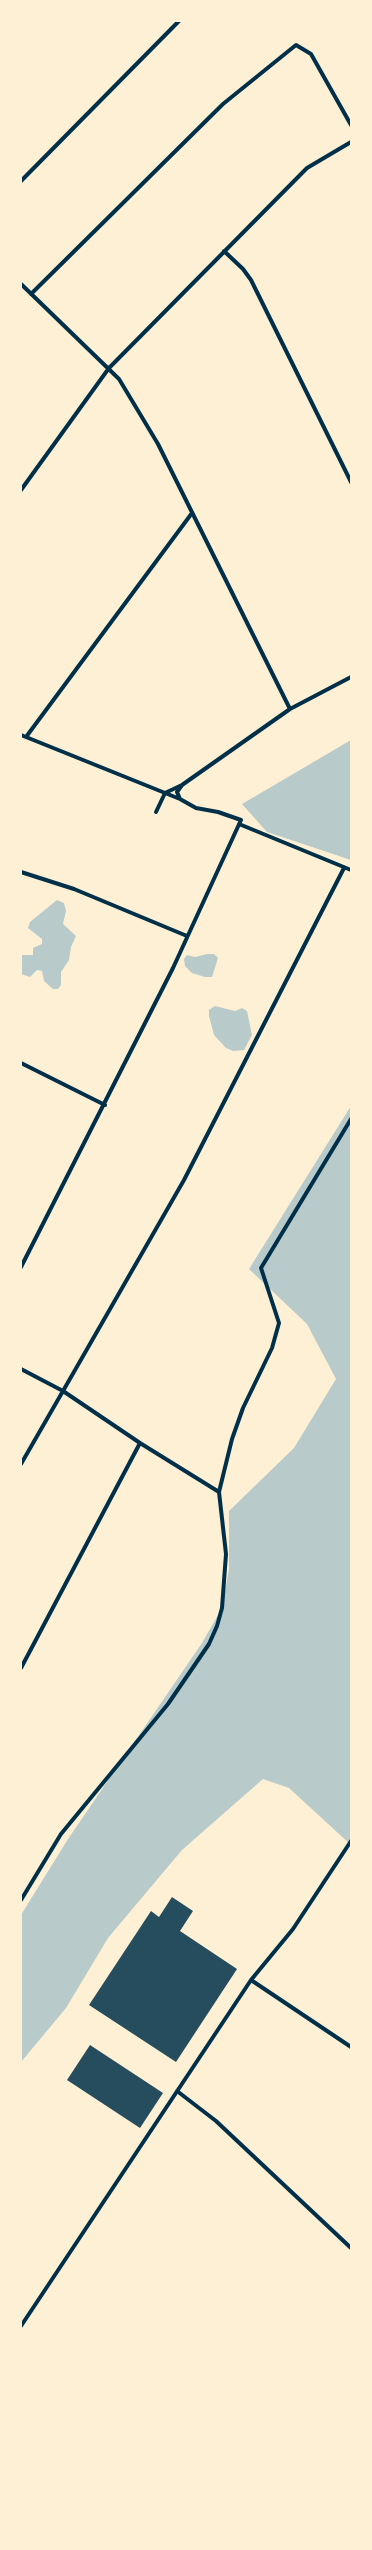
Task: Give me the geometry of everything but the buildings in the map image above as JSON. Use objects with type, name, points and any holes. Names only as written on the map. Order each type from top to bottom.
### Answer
[{"type":"street","points":[[21,181],[179,21]]},
{"type":"street","points":[[31,294],[223,104],[296,45],[311,54],[351,125]]},
{"type":"street","points":[[21,490],[109,368],[307,168],[351,142]]},
{"type":"street","points":[[224,251],[251,280],[351,482]]},
{"type":"street","points":[[21,284],[119,379],[158,444],[290,709]]},
{"type":"street","points":[[26,737],[192,513]]},
{"type":"street","points":[[156,812],[165,793],[182,785],[290,709],[351,677]]},
{"type":"street","points":[[21,735],[180,799],[196,808],[234,817],[240,820],[187,936],[105,1105],[21,1267]]},
{"type":"street","points":[[180,799],[177,792],[182,785]]},
{"type":"street","points":[[239,824],[351,870]]},
{"type":"street","points":[[21,1464],[184,1180],[274,1008],[344,868]]},
{"type":"street","points":[[21,872],[74,890],[187,936]]},
{"type":"street","points":[[21,1063],[105,1105]]},
{"type":"street","points":[[21,1900],[61,1834],[168,1704],[209,1644],[222,1608],[226,1554],[219,1492],[232,1439],[242,1408],[272,1348],[279,1324],[261,1268],[351,1119]]},
{"type":"street","points":[[21,1369],[63,1391],[140,1443],[219,1492]]},
{"type":"street","points":[[21,1668],[140,1443]]},
{"type":"street","points":[[21,2326],[251,1980],[293,1929],[351,1841]]},
{"type":"street","points":[[251,1980],[351,2047]]},
{"type":"street","points":[[177,2091],[216,2121],[351,2248]]},
{"type":"shaded area","points":[[351,740],[351,860],[267,832],[242,804]]},
{"type":"shaded area","points":[[57,900],[64,903],[66,911],[63,924],[76,936],[71,947],[69,960],[61,972],[61,985],[58,989],[53,989],[44,981],[42,971],[37,970],[30,977],[21,974],[21,955],[33,955],[33,948],[42,944],[42,939],[28,928],[30,922]]},
{"type":"shaded area","points":[[214,954],[218,958],[212,977],[205,977],[192,973],[185,966],[184,959],[187,955],[195,957]]},
{"type":"shaded area","points":[[215,1006],[235,1011],[242,1008],[247,1011],[252,1035],[244,1050],[233,1051],[226,1048],[214,1035],[209,1010]]},
{"type":"shaded area","points":[[351,1106],[351,1845],[289,1788],[263,1779],[182,1850],[108,1938],[66,2008],[21,2062],[21,1915],[68,1839],[202,1643],[222,1608],[229,1569],[229,1511],[294,1448],[336,1379],[307,1324],[249,1269]]}]
